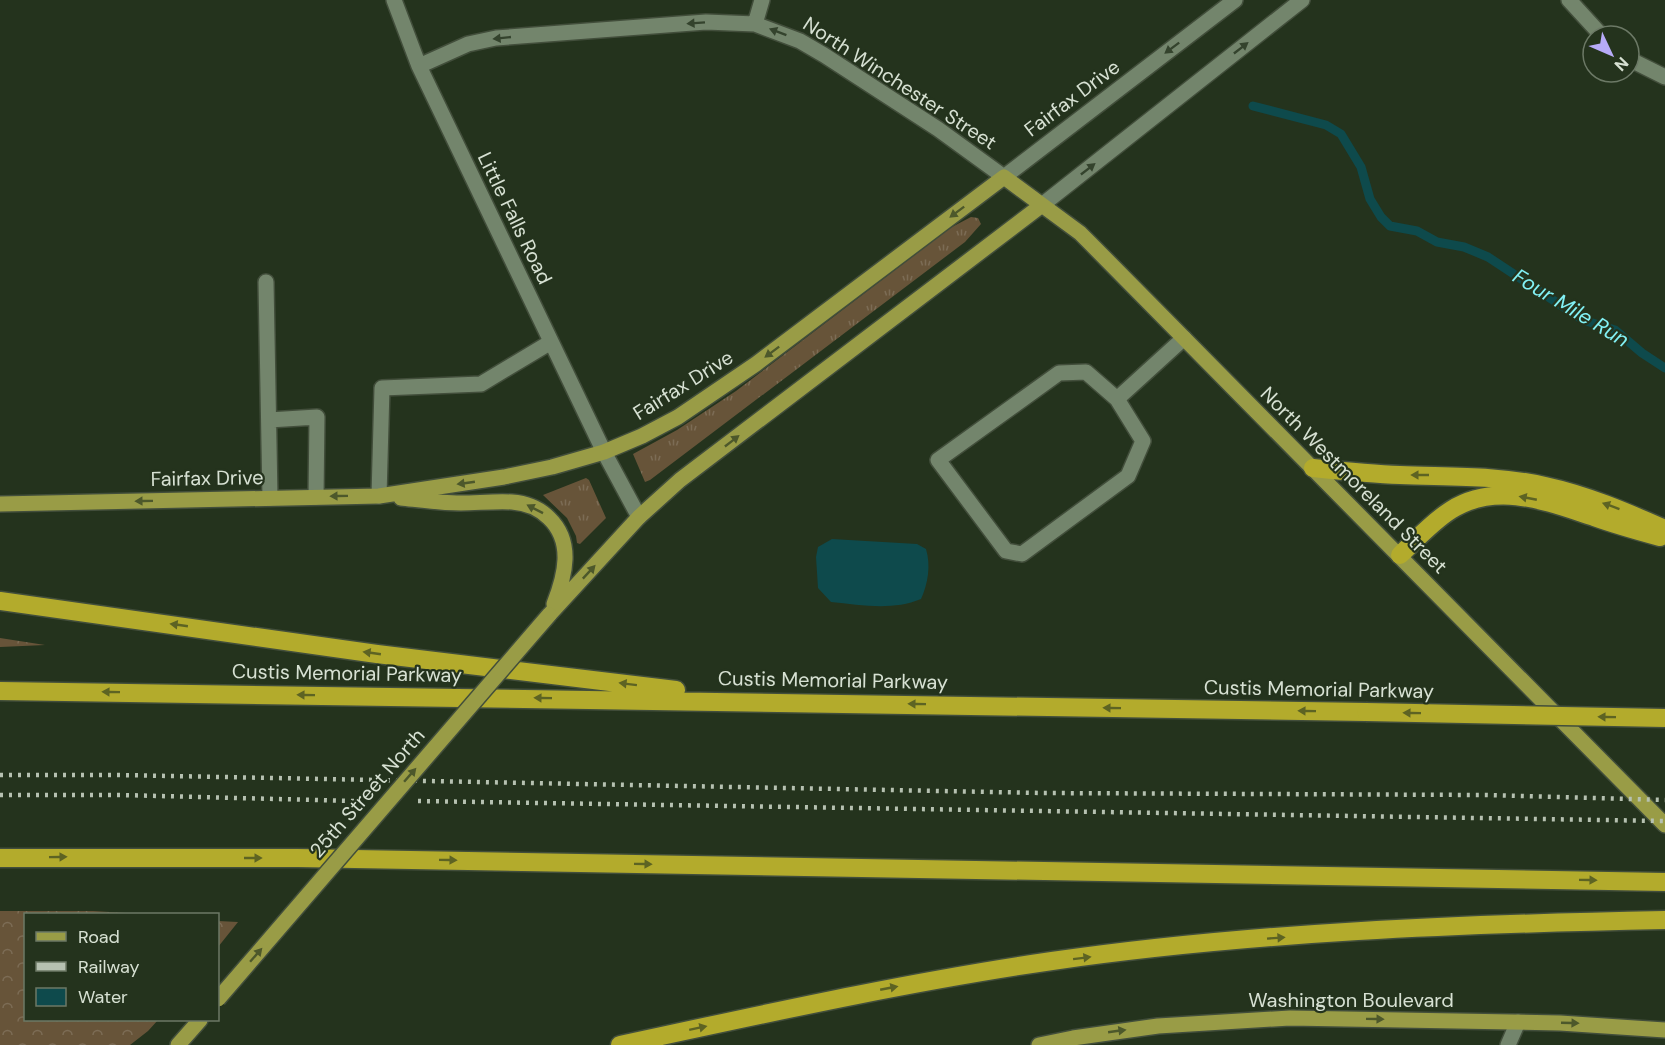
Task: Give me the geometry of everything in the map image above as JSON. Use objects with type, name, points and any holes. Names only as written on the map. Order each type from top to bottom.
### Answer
[{"type":"highway","points":[[1313,468],[1524,482],[1547,486],[1593,500],[1665,529]]},
{"type":"highway","points":[[1400,555],[1452,509],[1473,500],[1499,495],[1544,501],[1665,538]]},
{"type":"highway","points":[[0,601],[377,654],[770,702]]},
{"type":"highway","name":"Custis Memorial Parkway","points":[[0,691],[1665,718]]},
{"type":"highway","points":[[0,858],[298,858],[1665,882]]},
{"type":"highway","points":[[620,1045],[847,996],[1054,961],[1267,939],[1573,922],[1665,920]]},
{"type":"main road","name":"North Westmoreland Street","points":[[1004,177],[1080,233],[1665,825]]},
{"type":"main road","name":"Fairfax Drive","points":[[0,504],[379,496],[504,477],[552,467],[604,452],[678,417],[756,364],[1004,177]]},
{"type":"main road","points":[[549,615],[639,517],[680,480],[1042,205]]},
{"type":"main road","points":[[379,496],[458,503],[510,502],[528,505],[543,513],[557,526],[562,534],[565,548],[562,582],[549,615]]},
{"type":"main road","name":"25th Street North","points":[[219,998],[549,615]]},
{"type":"main road","name":"Washington Boulevard","points":[[1039,1045],[1158,1026],[1279,1018],[1597,1024],[1665,1030]]},
{"type":"main road","points":[[178,1045],[199,1021]]},
{"type":"street","name":"Little Falls Road","points":[[394,0],[419,66],[604,452]]},
{"type":"street","points":[[755,24],[762,0]]},
{"type":"street","name":"Fairfax Drive","points":[[1004,177],[1235,0]]},
{"type":"street","points":[[1042,205],[1302,0]]},
{"type":"street","points":[[1569,0],[1591,24]]},
{"type":"street","name":"North Winchester Street","points":[[419,66],[468,44],[496,38],[706,22],[755,24],[800,41],[824,55],[938,129],[1004,177]]},
{"type":"street","points":[[1641,65],[1665,77]]},
{"type":"street","points":[[266,282],[270,498]]},
{"type":"street","points":[[1116,399],[1184,338]]},
{"type":"street","points":[[379,496],[382,388],[481,384],[551,342]]},
{"type":"street","points":[[1086,372],[1116,399],[1143,441],[1128,476],[1022,554],[1006,551],[939,460],[1059,373],[1086,372]]},
{"type":"street","points":[[269,420],[317,417],[316,497]]},
{"type":"street","points":[[604,452],[639,517]]},
{"type":"street","points":[[1508,1045],[1518,1022]]},
{"type":"green space","points":[[971,217],[978,218],[981,224],[965,242],[645,482],[633,454],[677,430],[736,391],[950,228]]},
{"type":"green space","points":[[586,478],[606,518],[580,544],[577,543],[567,518],[543,495]]},
{"type":"green space","points":[[0,638],[45,645],[0,647]]},
{"type":"green space","points":[[0,911],[126,913],[24,913],[24,1021],[157,1021],[148,1031],[130,1045],[0,1045]]},
{"type":"green space","points":[[219,921],[238,922],[219,946]]},
{"type":"water","points":[[832,539],[917,544],[926,549],[928,574],[921,599],[888,606],[831,602],[818,588],[816,557],[818,547]]},
{"type":"waterway","name":"Four Mile Run","points":[[1253,106],[1326,125],[1341,134],[1361,167],[1370,199],[1381,217],[1390,226],[1417,231],[1437,242],[1464,247],[1488,257],[1583,320],[1615,330],[1642,353],[1665,368]]},
{"type":"railway","points":[[0,775],[119,775],[1043,793],[1485,795],[1665,800]]},
{"type":"railway","points":[[0,795],[121,795],[355,801]]},
{"type":"railway","points":[[418,801],[1665,821]]}]
